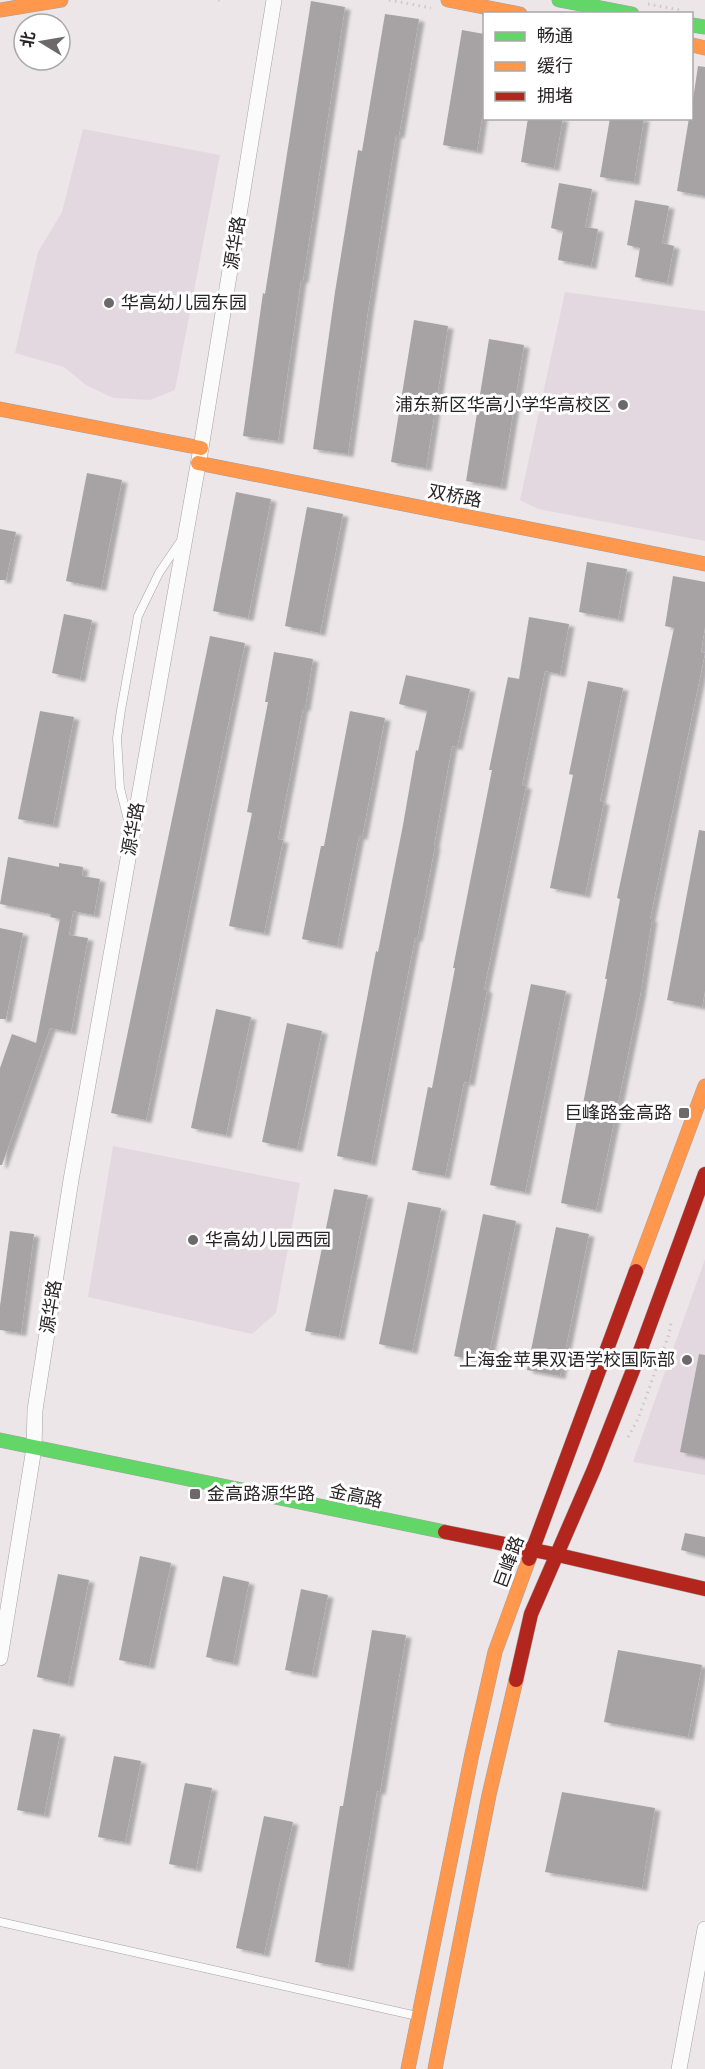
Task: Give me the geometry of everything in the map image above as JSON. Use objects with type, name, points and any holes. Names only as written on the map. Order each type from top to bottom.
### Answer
[{"type":"main road","points":[[1,10],[62,0]]},
{"type":"main road","points":[[448,0],[510,12]]},
{"type":"main road","points":[[559,0],[634,8]]},
{"type":"main road","points":[[0,409],[201,448]]},
{"type":"main road","name":"双桥路","points":[[198,463],[705,564]]},
{"type":"main road","name":"巨峰路","points":[[408,2069],[493,1662],[532,1550],[705,1086]]},
{"type":"main road","points":[[435,2069],[489,1795],[531,1614],[558,1555],[635,1365],[705,1174]]},
{"type":"main road","name":"金高路","points":[[0,1440],[558,1555],[705,1589]]},
{"type":"street","name":"源华路","points":[[0,1658],[34,1448],[35,1410],[71,1180],[201,448],[274,0]]},
{"type":"street","points":[[679,2069],[705,1929]]},
{"type":"lane","points":[[132,836],[120,788],[117,738],[123,699],[138,616],[159,573],[186,533]]},
{"type":"lane","points":[[0,1922],[419,2017]]},
{"type":"path","points":[[218,0],[223,0]]},
{"type":"path","points":[[634,8],[682,10]]},
{"type":"path","points":[[627,1438],[638,1419],[669,1334],[672,1315]]},
{"type":"shaded area","name":"华高幼儿园东园","points":[[83,129],[220,155],[175,390],[150,400],[113,398],[86,385],[64,367],[15,353],[38,252],[62,212]]},
{"type":"shaded area","name":"浦东新区华高小学华高校区","points":[[565,292],[705,311],[705,541],[538,509],[520,500]]},
{"type":"shaded area","name":"华高幼儿园西园","points":[[113,1146],[300,1183],[276,1313],[252,1334],[88,1297]]},
{"type":"shaded area","name":"上海金苹果双语学校国际部","points":[[705,1259],[705,1475],[633,1462]]},
{"type":"building","points":[[311,1],[345,7],[303,280],[301,280],[278,441],[243,436],[263,293],[265,294]]},
{"type":"building","points":[[385,14],[419,19],[399,135],[396,135],[348,454],[313,449],[358,150],[362,151]]},
{"type":"building","points":[[462,30],[483,34],[483,111],[477,151],[443,145]]},
{"type":"building","points":[[698,66],[705,67],[705,196],[677,191],[689,120],[693,120],[693,99]]},
{"type":"building","points":[[528,120],[563,120],[554,168],[521,162]]},
{"type":"building","points":[[610,120],[644,120],[634,182],[600,177]]},
{"type":"building","points":[[559,183],[592,189],[585,227],[598,229],[591,266],[558,260],[563,231],[551,228]]},
{"type":"building","points":[[635,200],[669,206],[662,243],[674,246],[667,283],[635,277],[640,248],[627,245]]},
{"type":"building","points":[[414,320],[448,326],[426,468],[391,462]]},
{"type":"building","points":[[489,339],[524,345],[501,487],[466,481]]},
{"type":"building","points":[[87,473],[122,480],[101,588],[66,581]]},
{"type":"building","points":[[236,492],[271,499],[248,618],[213,611]]},
{"type":"building","points":[[307,507],[343,514],[320,633],[285,626]]},
{"type":"building","points":[[0,529],[16,532],[6,580],[0,580]]},
{"type":"building","points":[[587,562],[627,569],[618,619],[579,612]]},
{"type":"building","points":[[673,576],[705,582],[705,627],[701,652],[705,653],[650,919],[652,919],[640,996],[596,1210],[561,1203],[607,979],[605,979],[620,899],[617,898],[674,628],[665,626]]},
{"type":"building","points":[[64,614],[92,620],[80,679],[52,673]]},
{"type":"building","points":[[529,617],[569,624],[560,674],[545,671],[522,785],[526,786],[484,989],[487,990],[469,1083],[464,1082],[445,1176],[412,1170],[428,1087],[432,1088],[508,677],[519,679]]},
{"type":"building","points":[[210,636],[245,643],[146,1120],[111,1113]]},
{"type":"building","points":[[274,652],[313,659],[278,839],[283,840],[264,933],[229,926],[252,813],[247,812],[268,702],[265,702]]},
{"type":"building","points":[[406,675],[470,689],[457,747],[452,746],[417,939],[415,938],[371,1163],[337,1156],[416,750],[418,751],[427,711],[399,704]]},
{"type":"building","points":[[588,681],[623,688],[600,801],[604,802],[585,895],[550,888],[573,775],[569,774]]},
{"type":"building","points":[[40,711],[74,717],[53,825],[18,819]]},
{"type":"building","points":[[350,711],[385,718],[362,837],[359,836],[337,946],[302,939],[321,846],[324,846]]},
{"type":"building","points":[[699,830],[705,831],[705,991],[702,1007],[667,1000]]},
{"type":"building","points":[[8,857],[59,867],[59,863],[83,867],[82,876],[100,879],[94,915],[73,911],[69,935],[88,938],[71,1032],[50,1028],[2,1165],[0,1165],[0,1068],[12,1034],[36,1043],[60,919],[50,917],[51,914],[0,904]]},
{"type":"building","points":[[0,928],[23,933],[6,1019],[0,1019]]},
{"type":"building","points":[[531,984],[566,991],[525,1192],[490,1185]]},
{"type":"building","points":[[216,1009],[251,1017],[226,1135],[191,1128]]},
{"type":"building","points":[[287,1023],[322,1031],[297,1149],[262,1142]]},
{"type":"building","points":[[334,1189],[368,1195],[339,1337],[305,1331]]},
{"type":"building","points":[[408,1202],[441,1208],[412,1351],[379,1344]]},
{"type":"building","points":[[483,1214],[516,1221],[487,1363],[454,1356]]},
{"type":"building","points":[[556,1227],[589,1234],[560,1376],[527,1370]]},
{"type":"building","points":[[10,1231],[34,1234],[21,1333],[0,1330],[0,1306]]},
{"type":"building","points":[[699,1354],[705,1355],[705,1457],[680,1452]]},
{"type":"building","points":[[685,1533],[705,1537],[705,1556],[681,1550]]},
{"type":"building","points":[[140,1556],[171,1563],[149,1666],[119,1660]]},
{"type":"building","points":[[58,1574],[89,1580],[68,1684],[37,1677]]},
{"type":"building","points":[[223,1576],[249,1582],[233,1663],[206,1657]]},
{"type":"building","points":[[301,1589],[328,1595],[312,1675],[285,1670]]},
{"type":"building","points":[[372,1630],[406,1635],[380,1792],[377,1791],[348,1968],[315,1962]]},
{"type":"building","points":[[618,1650],[702,1665],[688,1737],[604,1722]]},
{"type":"building","points":[[33,1729],[60,1734],[44,1815],[17,1810]]},
{"type":"building","points":[[114,1756],[141,1761],[125,1842],[98,1837]]},
{"type":"building","points":[[185,1783],[212,1788],[196,1869],[169,1864]]},
{"type":"building","points":[[562,1792],[655,1808],[642,1888],[545,1872]]},
{"type":"building","points":[[264,1816],[293,1822],[264,1954],[236,1948]]},
{"type":"traffic: fast","points":[[559,0],[622,12]]},
{"type":"traffic: fast","points":[[693,25],[705,27]]},
{"type":"traffic: fast","points":[[0,1440],[445,1532]]},
{"type":"traffic: slow","points":[[0,10],[61,0]]},
{"type":"traffic: slow","points":[[448,0],[510,12]]},
{"type":"traffic: slow","points":[[693,45],[705,48]]},
{"type":"traffic: slow","points":[[0,409],[201,448]]},
{"type":"traffic: slow","points":[[198,463],[705,564]]},
{"type":"traffic: slow","points":[[636,1271],[705,1086]]},
{"type":"traffic: slow","points":[[408,2069],[495,1652],[529,1559]]},
{"type":"traffic: slow","points":[[435,2069],[489,1795],[516,1680]]},
{"type":"traffic: jam","points":[[516,1680],[531,1614],[594,1469],[705,1174]]},
{"type":"traffic: jam","points":[[529,1559],[636,1271]]},
{"type":"traffic: jam","points":[[445,1532],[705,1589]]},
{"type":"place","name":"华高幼儿园东园","points":[[109,303]]},
{"type":"place","name":"浦东新区华高小学华高校区","points":[[623,405]]},
{"type":"place","name":"巨峰路金高路","points":[[684,1113]]},
{"type":"place","name":"华高幼儿园西园","points":[[193,1240]]},
{"type":"place","name":"上海金苹果双语学校国际部","points":[[687,1360]]},
{"type":"place","name":"金高路源华路","points":[[195,1494]]}]
